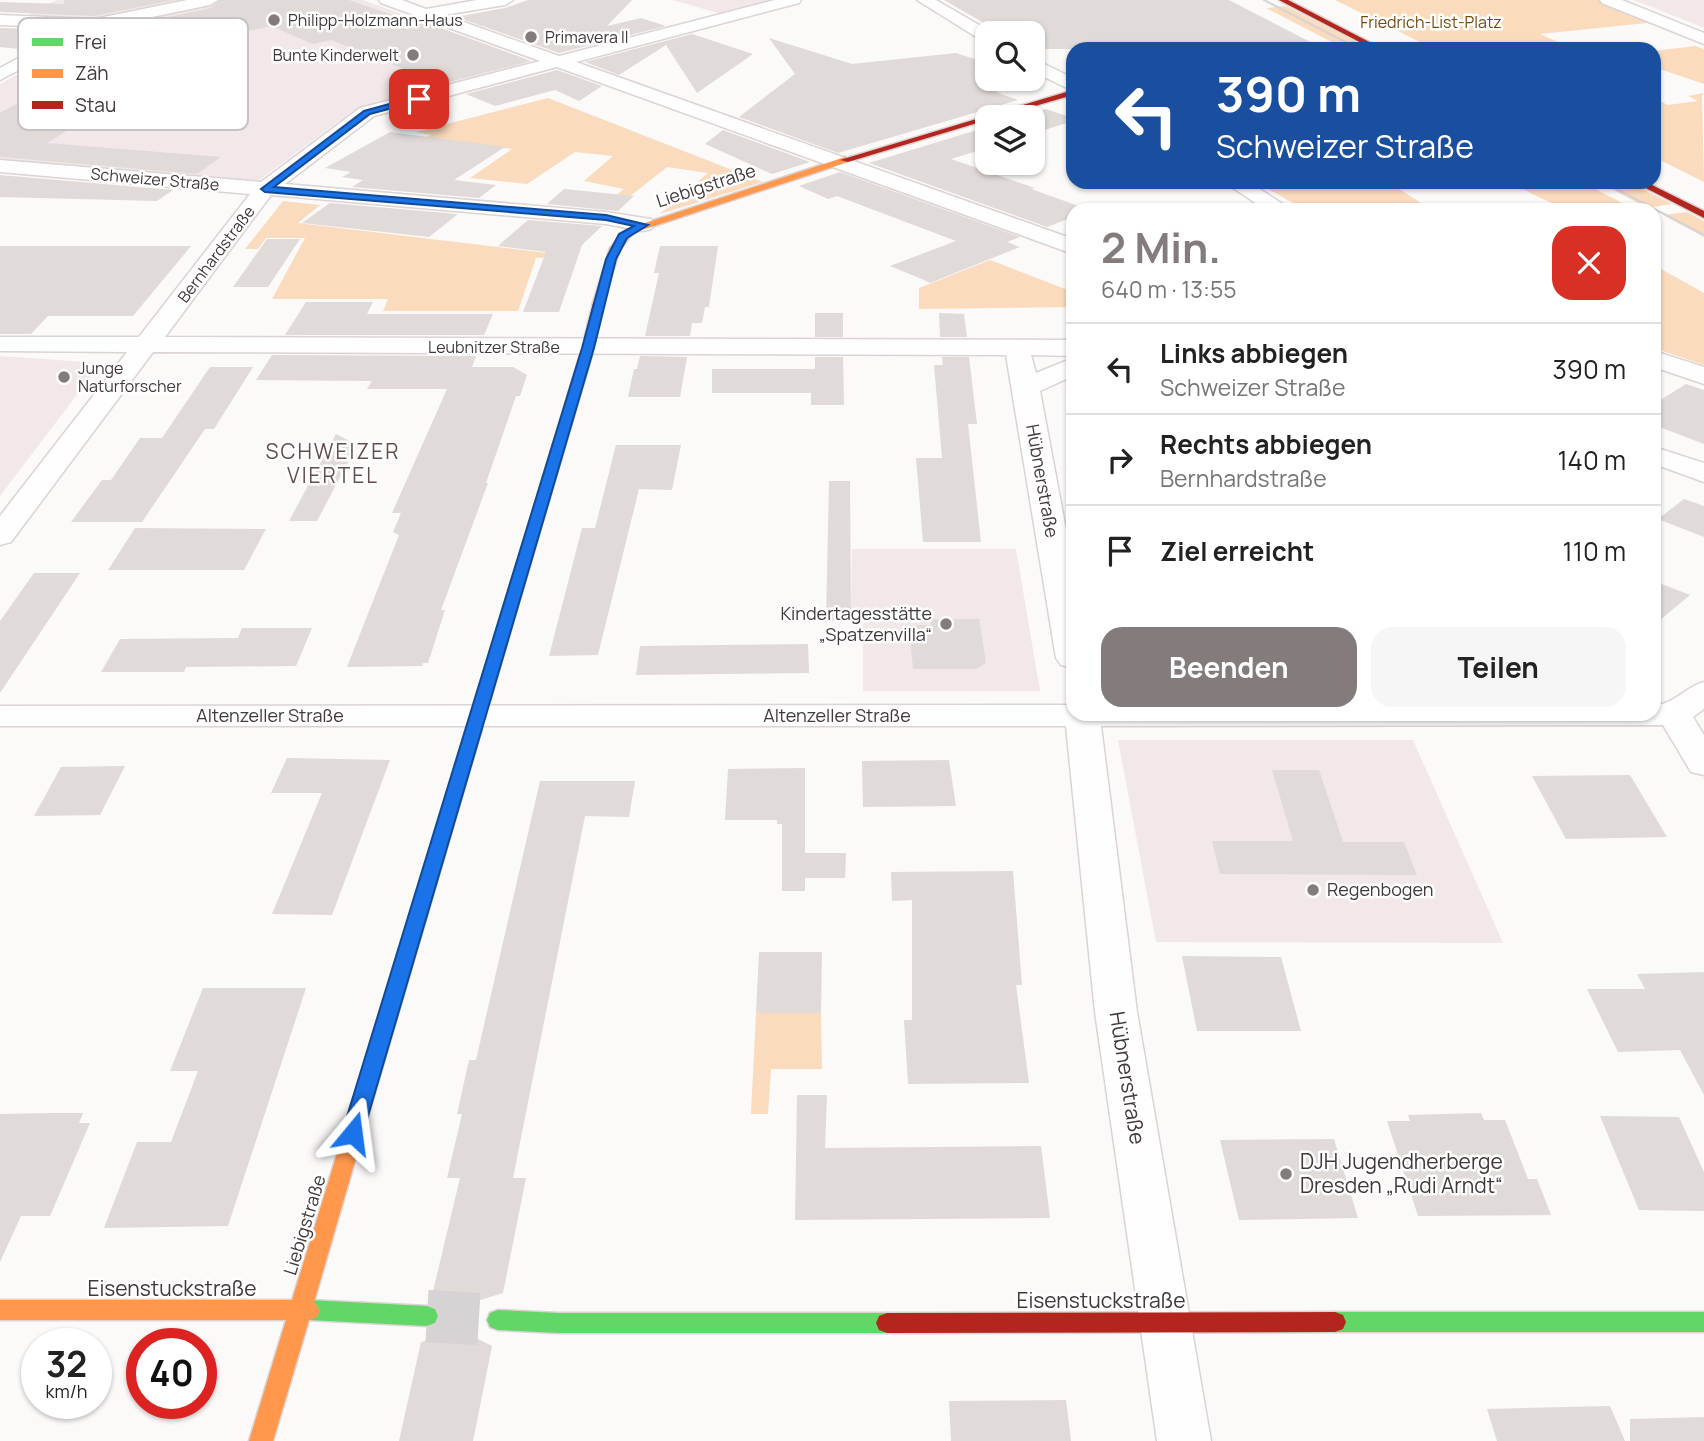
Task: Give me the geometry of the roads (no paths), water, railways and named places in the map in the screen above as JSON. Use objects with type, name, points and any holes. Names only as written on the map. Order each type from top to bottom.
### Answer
[{"type":"street","points":[[123,18],[209,0]]},
{"type":"street","points":[[387,0],[1066,244]]},
{"type":"street","points":[[425,13],[505,0]]},
{"type":"street","name":"Bernhardstraße","points":[[0,536],[265,189],[367,112],[793,0]]},
{"type":"street","points":[[925,0],[975,29]]},
{"type":"street","points":[[1283,0],[1380,42]]},
{"type":"street","points":[[1313,0],[1382,42]]},
{"type":"street","points":[[1608,0],[1704,38]]},
{"type":"street","points":[[0,20],[18,21]]},
{"type":"street","points":[[0,75],[18,65]]},
{"type":"street","points":[[1045,70],[1066,82]]},
{"type":"street","name":"Liebigstraße","points":[[261,1441],[588,348],[611,259],[623,236],[643,225],[675,218],[840,162],[1066,94]]},
{"type":"street","name":"Schweizer Straße","points":[[0,166],[606,218],[643,225]]},
{"type":"street","points":[[1661,176],[1704,197]]},
{"type":"street","points":[[1246,189],[1269,203]]},
{"type":"street","points":[[1653,189],[1704,215]]},
{"type":"street","name":"Leubnitzer Straße","points":[[0,344],[1066,348]]},
{"type":"street","name":"Hübnerstraße","points":[[1017,348],[1066,618]]},
{"type":"street","points":[[1661,361],[1704,376]]},
{"type":"street","points":[[1026,387],[1066,369]]},
{"type":"street","points":[[1661,458],[1704,473]]},
{"type":"street","points":[[1704,692],[1674,715],[1704,764]]},
{"type":"street","name":"Altenzeller Straße","points":[[0,716],[1066,715]]},
{"type":"street","name":"Altenzeller Straße","points":[[1661,715],[1674,715]]},
{"type":"street","name":"Hübnerstraße","points":[[1083,721],[1116,1012],[1184,1441]]},
{"type":"street","name":"Eisenstuckstraße","points":[[0,1310],[300,1310],[427,1316]]},
{"type":"street","name":"Eisenstuckstraße","points":[[498,1320],[559,1323],[1704,1322]]},
{"type":"tunnel","points":[[427,1316],[498,1320]]},
{"type":"tram line","points":[[1264,0],[1345,42]]},
{"type":"tram line","points":[[1616,189],[1643,203]]},
{"type":"tram line","points":[[1661,212],[1704,235]]},
{"type":"place","name":"Philipp-Holzmann-Haus","points":[[274,20]]},
{"type":"place","name":"Primavera II","points":[[531,37]]},
{"type":"place","name":"Bunte Kinderwelt","points":[[413,55]]},
{"type":"place","name":"Junge Naturforscher","points":[[64,377]]},
{"type":"place","name":"Kindertagesstätte „Spatzenvilla“","points":[[946,624]]},
{"type":"place","name":"Regenbogen","points":[[1313,890]]},
{"type":"place","name":"DJH Jugendherberge Dresden „Rudi Arndt“","points":[[1286,1174]]},
{"type":"district","name":"SCHWEIZER VIERTEL","points":[[333,464]]},
{"type":"park label","name":"Friedrich-List-Platz","points":[[1431,22]]}]
